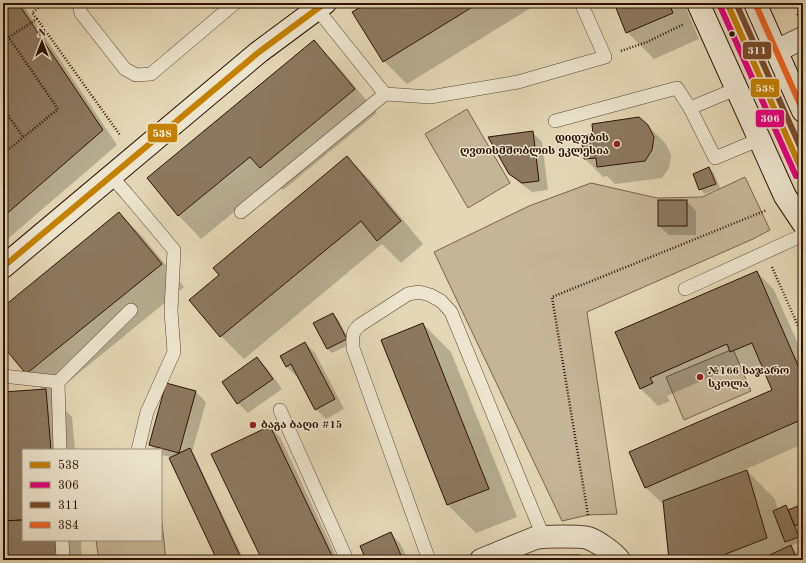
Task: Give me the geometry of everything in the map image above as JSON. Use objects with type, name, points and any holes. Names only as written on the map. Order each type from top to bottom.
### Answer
[{"type":"street","points":[[698,3],[758,140],[785,196],[803,223]]},
{"type":"street","points":[[755,3],[803,111]]},
{"type":"street","points":[[3,267],[259,52],[318,5]]},
{"type":"street","points":[[776,51],[803,38]]},
{"type":"street","points":[[481,560],[543,536],[588,538],[615,554],[619,560]]},
{"type":"lane","points":[[79,3],[80,13],[126,69],[136,75],[151,74],[235,3]]},
{"type":"lane","points":[[241,212],[385,94],[419,97],[438,96],[518,82],[606,57],[581,3]]},
{"type":"lane","points":[[727,3],[803,173]]},
{"type":"lane","points":[[318,5],[385,94]]},
{"type":"lane","points":[[555,121],[677,88],[690,108],[715,158],[758,140]]},
{"type":"lane","points":[[690,108],[736,89]]},
{"type":"lane","points":[[111,176],[174,250],[171,311],[174,352],[147,412],[138,449]]},
{"type":"lane","points":[[685,288],[803,235]]},
{"type":"lane","points":[[429,560],[354,348],[353,337],[354,330],[360,325],[408,294],[419,292],[430,295],[441,301],[451,312],[543,536]]},
{"type":"lane","points":[[60,449],[58,382],[131,310]]},
{"type":"lane","points":[[3,376],[58,382]]},
{"type":"lane","points":[[280,410],[347,560]]},
{"type":"lane","points":[[62,541],[63,560]]},
{"type":"path","points":[[54,3],[44,3],[32,13],[120,135]]},
{"type":"path","points":[[798,15],[799,3]]},
{"type":"path","points":[[9,37],[37,19]]},
{"type":"path","points":[[606,57],[646,42],[687,23]]},
{"type":"path","points":[[3,29],[58,109],[3,154]]},
{"type":"path","points":[[3,108],[23,137]]},
{"type":"path","points":[[588,538],[588,514],[552,297],[769,209]]},
{"type":"path","points":[[766,252],[803,337]]},
{"type":"shaded area","points":[[467,109],[510,183],[468,208],[425,134]]},
{"type":"shaded area","points":[[745,177],[770,230],[753,239],[587,312],[617,514],[588,515],[562,521],[434,252],[529,206],[591,183],[657,198],[702,197]]},
{"type":"shaded area","points":[[733,349],[751,391],[684,420],[666,377]]},
{"type":"shaded area","points":[[162,523],[166,560],[99,560],[96,541],[162,541]]},
{"type":"building","points":[[3,3],[18,3],[103,130],[3,217]]},
{"type":"building","points":[[368,3],[479,3],[383,62],[352,12]]},
{"type":"building","points":[[614,3],[669,3],[673,13],[626,33]]},
{"type":"building","points":[[314,40],[355,89],[260,168],[250,157],[178,216],[147,178]]},
{"type":"building","name":"დიდუბის ღვთისმშობლის ეკლესია","points":[[639,117],[648,125],[654,137],[652,150],[645,161],[597,167],[596,158],[584,159],[581,136],[593,134],[592,124]]},
{"type":"building","points":[[533,131],[539,181],[522,183],[509,174],[488,137]]},
{"type":"building","points":[[347,156],[401,221],[377,241],[361,221],[220,337],[189,300],[219,275],[213,268]]},
{"type":"building","points":[[709,167],[716,184],[699,190],[693,174]]},
{"type":"building","points":[[658,200],[687,200],[687,226],[658,226]]},
{"type":"building","points":[[119,212],[162,264],[26,374],[3,346],[3,307]]},
{"type":"building","points":[[757,271],[803,377],[803,419],[645,488],[629,452],[772,390],[752,343],[730,352],[727,344],[650,378],[653,383],[640,389],[615,332]]},
{"type":"building","points":[[333,313],[347,339],[327,349],[313,323]]},
{"type":"building","points":[[423,323],[489,489],[447,505],[381,340]]},
{"type":"building","points":[[305,342],[335,399],[315,410],[291,364],[286,367],[280,356]]},
{"type":"building","points":[[257,357],[273,379],[237,404],[222,382]]},
{"type":"building","points":[[166,383],[196,391],[179,453],[149,445]]},
{"type":"building","points":[[46,389],[51,449],[22,449],[22,520],[3,521],[3,392]]},
{"type":"building","points":[[270,426],[334,560],[262,560],[211,454]]},
{"type":"building","points":[[190,448],[242,560],[217,560],[169,458]]},
{"type":"building","points":[[747,470],[767,538],[726,554],[728,560],[669,560],[663,501]]},
{"type":"building","points":[[803,504],[803,522],[795,526],[788,510]]},
{"type":"building","points":[[786,505],[799,537],[785,542],[773,511]]},
{"type":"building","points":[[22,520],[22,541],[57,541],[58,560],[3,560],[3,521]]},
{"type":"building","points":[[391,532],[403,560],[366,560],[360,546]]},
{"type":"building","points":[[791,545],[797,560],[759,560]]},
{"type":"building","points":[[512,555],[579,555],[579,560],[512,560]]},
{"type":"transit line","name":"538","points":[[3,267],[259,52],[325,3]]},
{"type":"transit line","name":"538","points":[[727,3],[803,173]]},
{"type":"transit line","name":"311","points":[[736,3],[803,153]]},
{"type":"transit line","name":"384","points":[[755,3],[803,111]]},
{"type":"transit line","name":"306","points":[[720,6],[796,176]]},
{"type":"place","name":"დიდუბის ღვთისმშობლის ეკლესია","points":[[617,144]]},
{"type":"place","name":"№166 საჯარო სკოლა","points":[[700,377]]},
{"type":"place","name":"ბაგა ბაღი #15","points":[[253,425]]}]
